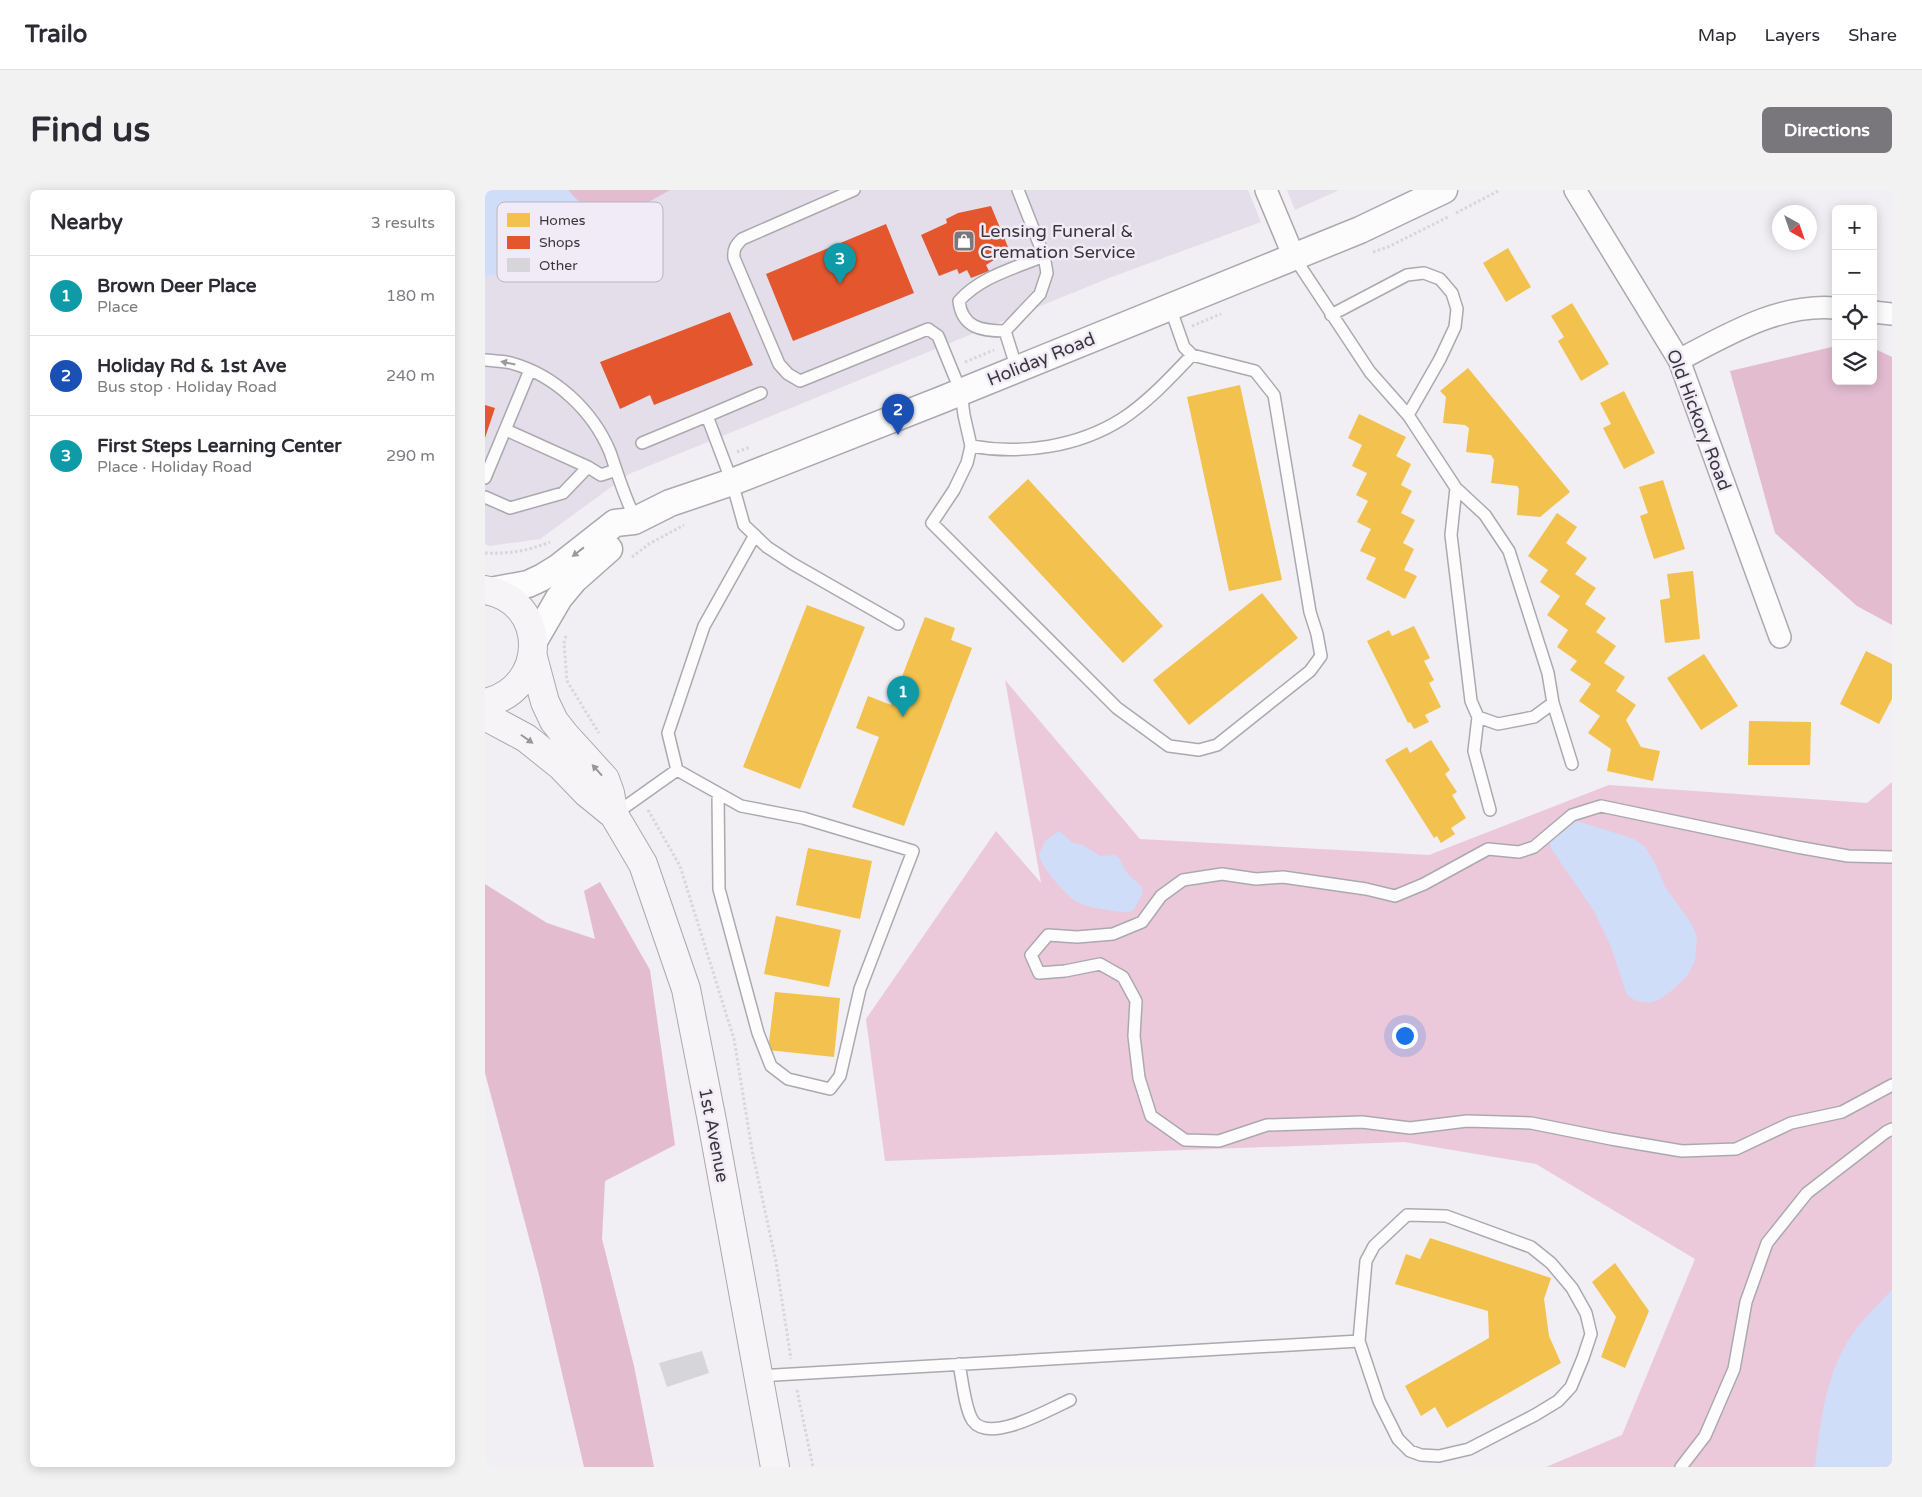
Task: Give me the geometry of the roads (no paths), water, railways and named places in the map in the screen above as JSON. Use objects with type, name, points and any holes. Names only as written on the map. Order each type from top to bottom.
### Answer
[{"type":"main road","name":"1st Avenue","points":[[488,590],[506,598],[520,609],[529,624],[545,702],[554,721],[605,779],[614,815]]},
{"type":"main road","points":[[485,704],[503,698],[517,687],[527,673],[533,648]]},
{"type":"main road","name":"1st Avenue","points":[[485,716],[526,738],[561,766],[587,793],[614,815],[643,864],[686,989],[775,1467]]},
{"type":"street","points":[[1266,190],[1294,257]]},
{"type":"street","name":"Holiday Road","points":[[488,590],[528,584],[541,578],[559,567],[615,523],[635,520],[670,503],[732,482],[961,392],[1360,230],[1444,190]]},
{"type":"street","name":"Old Hickory Road","points":[[1575,190],[1679,360],[1780,637]]},
{"type":"street","points":[[1679,360],[1756,321],[1789,312],[1832,308]]},
{"type":"street","points":[[1877,312],[1892,314]]},
{"type":"street","name":"Holiday Road","points":[[533,648],[559,598],[574,580],[623,538],[635,520]]},
{"type":"lane","points":[[854,190],[742,239],[735,246],[734,258],[779,364],[788,374],[800,382],[928,329],[939,336],[961,392],[971,446],[967,463],[954,490],[932,523],[1117,708],[1169,746],[1199,750],[1217,745],[1310,671],[1321,656],[1310,612],[1274,395],[1255,371],[1191,355],[1184,346],[1169,307]]},
{"type":"lane","points":[[1018,190],[1044,256],[1047,273],[1041,294],[1005,331],[988,331],[975,327],[964,318],[960,311],[959,302],[967,292],[992,277],[1044,256]]},
{"type":"lane","points":[[1294,257],[1370,372],[1408,415],[1456,488],[1485,515],[1509,551],[1548,674],[1553,703],[1572,764]]},
{"type":"lane","points":[[1331,315],[1407,275],[1424,274],[1440,279],[1452,293],[1457,309],[1455,327],[1440,359],[1408,415]]},
{"type":"lane","points":[[1005,331],[1017,369]]},
{"type":"lane","points":[[971,446],[995,450],[1045,447],[1085,438],[1122,419],[1160,388],[1191,355]]},
{"type":"lane","points":[[485,360],[511,363],[530,370],[558,385],[590,417],[609,451],[635,520]]},
{"type":"lane","points":[[485,478],[530,370]]},
{"type":"lane","points":[[642,443],[761,393]]},
{"type":"lane","points":[[707,416],[732,482],[745,525],[767,547],[793,564],[898,624]]},
{"type":"lane","points":[[506,430],[588,467],[601,475],[615,470]]},
{"type":"lane","points":[[485,497],[510,508],[563,493],[588,467]]},
{"type":"lane","points":[[1456,488],[1451,535],[1471,701],[1478,717],[1474,752],[1490,810]]},
{"type":"lane","points":[[718,793],[719,889],[757,1033],[771,1066],[788,1080],[830,1089],[840,1076],[860,989],[913,851],[803,818],[741,806],[718,793],[677,770],[668,733],[704,626],[755,535]]},
{"type":"lane","points":[[1478,717],[1498,724],[1534,717],[1553,703]]},
{"type":"lane","points":[[614,815],[677,770]]},
{"type":"lane","points":[[1892,857],[1848,856],[1601,806],[1572,815],[1534,847],[1519,852],[1487,849],[1424,884],[1395,896],[1366,889],[1283,877],[1256,879],[1222,874],[1183,880],[1161,896],[1142,922],[1113,934],[1077,937],[1048,935],[1031,955],[1039,973],[1065,971],[1100,964],[1123,977],[1136,1001],[1134,1036],[1139,1078],[1151,1116],[1185,1140],[1219,1141],[1267,1126],[1362,1122],[1410,1128],[1467,1121],[1531,1123],[1682,1152],[1735,1149],[1791,1124],[1842,1112],[1892,1085]]},
{"type":"lane","points":[[1681,1467],[1705,1436],[1735,1369],[1746,1302],[1767,1244],[1807,1193],[1885,1132],[1892,1129]]},
{"type":"lane","points":[[1407,1215],[1446,1216],[1531,1247],[1551,1263],[1572,1288],[1586,1313],[1591,1334],[1571,1387],[1558,1401],[1469,1449],[1439,1456],[1421,1455],[1411,1451],[1398,1439],[1379,1402],[1359,1341],[1366,1261],[1374,1246],[1407,1215]]},
{"type":"lane","points":[[759,1376],[1359,1341]]},
{"type":"lane","points":[[959,1364],[965,1397],[972,1420],[979,1427],[990,1429],[1005,1428],[1070,1400]]},
{"type":"water","points":[[485,190],[568,190],[579,202],[497,202],[497,274],[485,277]]},
{"type":"water","points":[[1577,821],[1634,839],[1645,847],[1657,867],[1665,887],[1691,923],[1697,937],[1695,960],[1688,975],[1660,999],[1650,1003],[1636,1001],[1627,995],[1611,947],[1594,911],[1550,847],[1550,840]]},
{"type":"water","points":[[1059,831],[1073,843],[1083,845],[1100,856],[1116,855],[1128,874],[1143,889],[1142,895],[1131,912],[1080,904],[1062,889],[1045,868],[1039,855],[1045,841]]},
{"type":"water","points":[[1892,1290],[1892,1467],[1815,1467],[1825,1399],[1842,1351],[1855,1330]]},
{"type":"place","name":"Lensing Funeral & Cremation Service","points":[[964,241]]},
{"type":"place","name":"First Steps Learning Center","points":[[840,284]]},
{"type":"place","name":"Holiday Rd & 1st Ave","points":[[898,435]]},
{"type":"place","name":"Brown Deer Place","points":[[903,717]]}]
